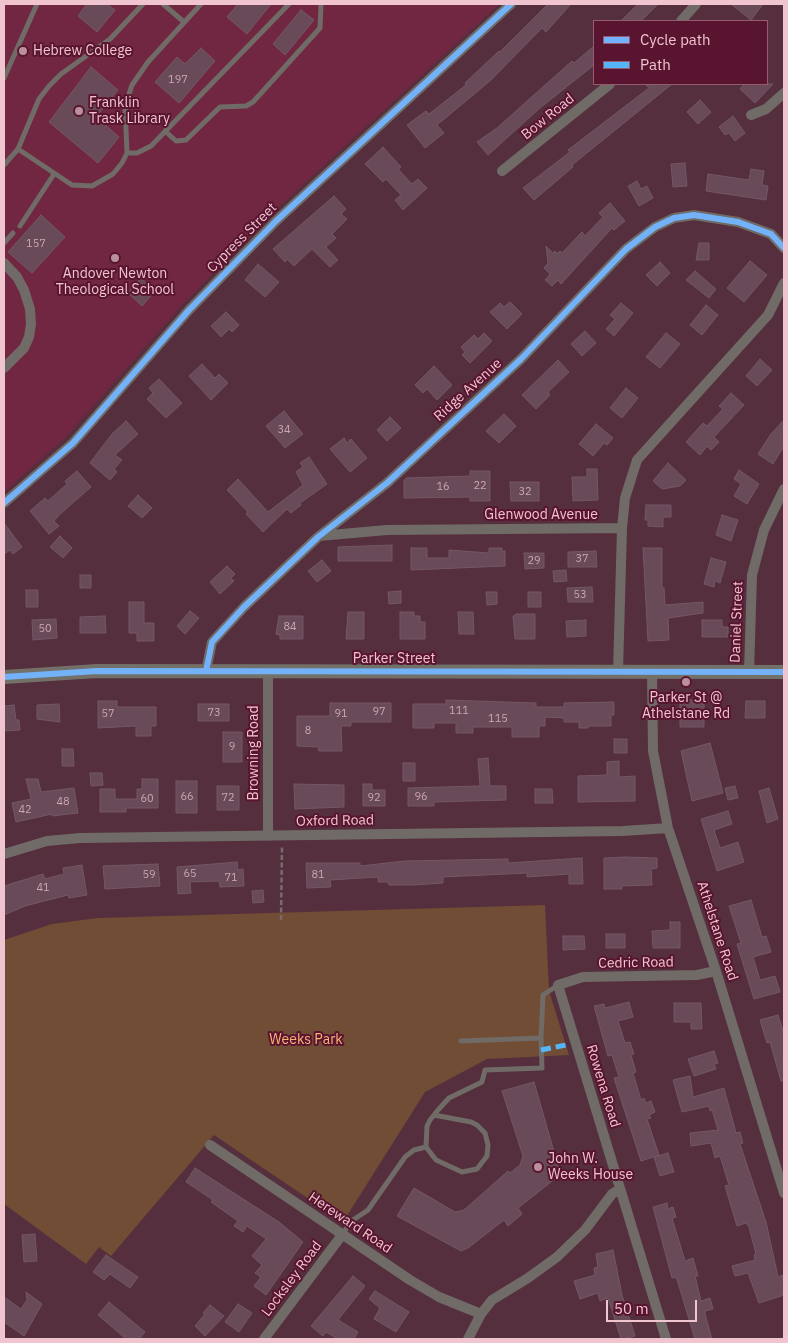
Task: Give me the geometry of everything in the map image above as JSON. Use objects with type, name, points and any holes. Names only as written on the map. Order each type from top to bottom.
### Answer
[{"type":"main road","name":"Parker Street","points":[[4,677],[97,671],[784,672]]},
{"type":"street","name":"Cypress Street","points":[[4,503],[73,443],[189,310],[267,230],[511,4]]},
{"type":"street","points":[[682,20],[696,4]]},
{"type":"street","name":"Bow Road","points":[[502,171],[609,85]]},
{"type":"street","points":[[751,115],[766,109],[784,93]]},
{"type":"street","name":"Ridge Avenue","points":[[206,671],[212,642],[244,607],[318,537],[387,483],[521,359],[626,249],[655,227],[674,218],[694,215],[738,222],[771,234],[784,248]]},
{"type":"street","points":[[4,263],[17,277],[24,290],[30,309],[31,324],[29,337],[24,348],[4,368]]},
{"type":"street","points":[[618,672],[622,528],[625,498],[637,460],[768,315],[784,283]]},
{"type":"street","name":"Daniel Street","points":[[749,672],[752,575],[764,530],[784,489]]},
{"type":"street","name":"Glenwood Avenue","points":[[318,537],[387,530],[622,528]]},
{"type":"street","name":"Browning Road","points":[[268,671],[268,836]]},
{"type":"street","name":"Athelstane Road","points":[[652,672],[653,751],[668,828],[716,971],[784,1193]]},
{"type":"street","name":"Oxford Road","points":[[4,854],[30,845],[64,839],[623,831],[668,828]]},
{"type":"street","name":"Cedric Road","points":[[558,985],[584,977],[697,975],[716,971]]},
{"type":"street","name":"Rowena Road","points":[[558,985],[666,1339]]},
{"type":"street","name":"Hereward Road","points":[[210,1145],[430,1292],[481,1314]]},
{"type":"street","points":[[468,1339],[481,1314],[499,1294],[528,1278],[567,1248],[593,1221],[612,1194],[620,1189]]},
{"type":"street","name":"Locksley Road","points":[[264,1339],[342,1235]]},
{"type":"lane","points":[[4,78],[37,4]]},
{"type":"lane","points":[[4,165],[18,149],[39,100],[49,86],[61,74],[110,39],[143,4]]},
{"type":"lane","points":[[163,4],[184,22]]},
{"type":"lane","points":[[18,149],[72,185],[92,186],[113,174],[127,153],[125,112],[130,90],[148,62],[200,4]]},
{"type":"lane","points":[[127,153],[137,153],[146,149],[289,4]]},
{"type":"lane","points":[[165,131],[176,141],[186,140],[220,107],[246,106],[253,102],[320,28],[321,4]]},
{"type":"lane","points":[[20,226],[54,174]]},
{"type":"lane","points":[[4,243],[13,233]]},
{"type":"lane","points":[[434,1115],[477,1125],[487,1138],[487,1156],[477,1169],[462,1172],[436,1160],[426,1147],[427,1126],[434,1115],[455,1094],[482,1082],[484,1070],[542,1068],[543,995],[558,985]]},
{"type":"lane","points":[[461,1041],[541,1038]]},
{"type":"lane","points":[[342,1235],[350,1222],[368,1210],[404,1157],[414,1150],[426,1147]]},
{"type":"path","points":[[281,920],[282,836]]},
{"type":"shaded area","name":"Andover Newton Theological School","points":[[4,4],[499,4],[270,215],[183,304],[66,437],[4,492]]},
{"type":"green space","name":"Weeks Park","points":[[545,905],[549,991],[569,1055],[487,1059],[425,1092],[343,1222],[214,1135],[111,1256],[99,1247],[86,1264],[4,1204],[4,940],[52,924],[98,918]]},
{"type":"building","points":[[87,4],[107,4],[115,10],[97,32],[78,16]]},
{"type":"building","points":[[238,4],[271,4],[247,34],[227,17]]},
{"type":"building","points":[[548,4],[571,4],[546,32],[542,28],[490,81],[437,125],[444,133],[425,148],[407,125],[426,111],[429,114],[466,85],[465,83],[500,52]]},
{"type":"building","points":[[638,4],[658,4],[642,20],[622,20]]},
{"type":"building","points":[[731,4],[763,4],[751,20]]},
{"type":"building","points":[[301,10],[314,20],[285,55],[273,44]]},
{"type":"building","points":[[593,47],[593,66],[540,108],[488,155],[477,142],[497,128],[572,61],[574,63]]},
{"type":"building","points":[[201,48],[215,61],[179,103],[155,82],[177,57],[185,64]]},
{"type":"building","name":"Franklin Trask Library","points":[[91,67],[118,90],[96,117],[119,137],[98,163],[49,122]]},
{"type":"building","points":[[773,84],[755,103],[740,89],[743,85]]},
{"type":"building","points":[[646,85],[671,85],[572,165],[573,167],[534,200],[523,188],[570,152],[568,150],[649,88]]},
{"type":"building","points":[[700,100],[711,112],[698,124],[687,112]]},
{"type":"building","points":[[733,116],[745,133],[735,141],[729,133],[725,135],[719,127]]},
{"type":"building","points":[[383,147],[401,167],[398,169],[412,184],[418,179],[427,188],[403,210],[395,200],[401,195],[386,179],[383,182],[365,164]]},
{"type":"building","points":[[685,163],[687,186],[673,187],[671,164]]},
{"type":"building","points":[[751,169],[764,171],[762,185],[768,186],[766,200],[706,191],[708,174],[749,180]]},
{"type":"building","points":[[637,181],[641,189],[647,186],[653,198],[639,206],[628,186]]},
{"type":"building","points":[[334,196],[346,209],[341,214],[347,219],[332,234],[336,238],[326,247],[338,260],[330,267],[312,249],[294,266],[287,259],[285,262],[273,249]]},
{"type":"building","points":[[610,203],[625,221],[614,230],[612,228],[561,284],[558,280],[552,286],[545,280],[550,274],[544,268],[548,263],[546,246],[553,253],[555,251],[557,254],[560,251],[562,253],[582,232],[585,236],[603,217],[599,213]]},
{"type":"building","points":[[41,215],[65,237],[32,273],[8,252]]},
{"type":"building","points":[[699,243],[709,243],[709,260],[696,260]]},
{"type":"building","points":[[750,261],[767,275],[744,302],[727,288]]},
{"type":"building","points":[[660,262],[670,273],[657,286],[646,275]]},
{"type":"building","points":[[258,264],[279,282],[265,297],[245,280]]},
{"type":"building","points":[[695,271],[716,289],[709,298],[686,280]]},
{"type":"building","points":[[141,278],[155,291],[142,306],[128,293]]},
{"type":"building","points":[[510,302],[522,314],[507,329],[490,312],[500,303],[504,307]]},
{"type":"building","points":[[621,303],[633,313],[614,336],[606,329],[615,319],[610,315]]},
{"type":"building","points":[[706,305],[718,315],[702,335],[690,325]]},
{"type":"building","points":[[226,312],[239,325],[232,332],[229,329],[221,337],[211,326]]},
{"type":"building","points":[[585,331],[596,343],[582,356],[571,344]]},
{"type":"building","points":[[484,333],[492,341],[470,363],[462,355],[465,352],[461,347],[474,335],[478,339]]},
{"type":"building","points":[[666,333],[680,344],[660,368],[646,357]]},
{"type":"building","points":[[760,359],[772,370],[757,386],[746,376]]},
{"type":"building","points":[[558,360],[569,372],[548,392],[550,395],[536,409],[522,395]]},
{"type":"building","points":[[202,364],[215,378],[219,374],[228,383],[211,400],[189,376]]},
{"type":"building","points":[[434,366],[452,385],[437,400],[427,389],[423,393],[415,385]]},
{"type":"building","points":[[159,379],[182,403],[166,418],[147,399],[153,393],[149,388]]},
{"type":"building","points":[[626,388],[638,398],[622,418],[610,408]]},
{"type":"building","points":[[731,393],[744,405],[714,437],[719,442],[711,450],[707,446],[700,455],[686,442],[703,423],[707,426],[723,409],[719,406]]},
{"type":"building","points":[[284,411],[303,434],[285,448],[266,426]]},
{"type":"building","points":[[504,414],[516,426],[499,443],[486,431]]},
{"type":"building","points":[[390,417],[401,428],[387,441],[377,430]]},
{"type":"building","points":[[784,420],[784,446],[773,464],[758,454],[771,434]]},
{"type":"building","points":[[126,421],[138,434],[115,455],[122,460],[114,469],[117,472],[110,480],[90,463],[112,434]]},
{"type":"building","points":[[596,424],[613,438],[607,445],[604,443],[593,456],[579,444]]},
{"type":"building","points":[[344,438],[347,443],[351,439],[367,458],[350,472],[330,449]]},
{"type":"building","points":[[309,457],[327,484],[300,503],[301,505],[291,513],[287,509],[263,532],[246,514],[248,512],[227,490],[238,479],[268,512],[303,485],[296,472],[303,467],[300,463]]},
{"type":"building","points":[[668,463],[686,480],[680,486],[662,489],[653,481]]},
{"type":"building","points":[[587,469],[597,469],[598,500],[573,501],[572,477],[587,477]]},
{"type":"building","points":[[739,470],[759,484],[747,504],[734,496],[741,484],[734,479]]},
{"type":"building","points":[[77,471],[91,487],[59,515],[54,521],[59,526],[49,534],[30,511],[45,498],[48,501],[67,484],[65,481]]},
{"type":"building","points":[[470,471],[490,471],[490,501],[470,501],[470,497],[404,498],[404,481],[406,478],[470,476]]},
{"type":"building","points":[[510,482],[539,482],[539,501],[511,501]]},
{"type":"building","points":[[138,495],[152,508],[142,518],[128,506]]},
{"type":"building","points":[[646,505],[671,505],[671,517],[663,517],[663,527],[648,526],[648,520],[645,520]]},
{"type":"building","points":[[722,515],[738,520],[731,541],[716,535]]},
{"type":"building","points":[[4,523],[22,547],[13,554],[10,550],[4,554]]},
{"type":"building","points":[[60,536],[72,548],[63,558],[50,547]]},
{"type":"building","points":[[392,545],[392,561],[338,561],[338,547]]},
{"type":"building","points":[[411,548],[427,548],[427,558],[449,558],[449,550],[489,553],[489,548],[502,548],[502,551],[505,551],[505,566],[411,570]]},
{"type":"building","points":[[643,548],[662,548],[662,588],[664,588],[665,605],[703,602],[703,613],[668,618],[669,640],[648,641]]},
{"type":"building","points":[[596,551],[597,567],[568,567],[568,552]]},
{"type":"building","points":[[524,553],[544,553],[544,568],[525,569]]},
{"type":"building","points":[[711,558],[726,562],[720,583],[715,581],[714,587],[704,584]]},
{"type":"building","points":[[322,560],[331,571],[317,582],[308,571]]},
{"type":"building","points":[[227,566],[235,574],[231,578],[234,581],[220,594],[210,582]]},
{"type":"building","points":[[566,570],[567,581],[554,582],[553,571]]},
{"type":"building","points":[[80,575],[91,575],[91,588],[80,588]]},
{"type":"building","points":[[592,587],[593,602],[568,602],[567,588]]},
{"type":"building","points":[[26,590],[38,590],[38,607],[26,607]]},
{"type":"building","points":[[401,591],[401,603],[389,604],[388,592]]},
{"type":"building","points":[[486,592],[497,592],[497,604],[487,605]]},
{"type":"building","points":[[528,592],[541,592],[541,607],[528,607]]},
{"type":"building","points":[[129,602],[144,602],[144,623],[154,623],[154,641],[137,641],[137,633],[129,633]]},
{"type":"building","points":[[190,611],[199,618],[185,634],[177,626]]},
{"type":"building","points":[[348,612],[364,612],[364,639],[346,639]]},
{"type":"building","points":[[400,612],[414,612],[414,616],[420,616],[420,622],[425,622],[425,639],[400,639]]},
{"type":"building","points":[[458,612],[473,612],[474,634],[459,634]]},
{"type":"building","points":[[517,614],[535,614],[535,639],[515,639],[513,616]]},
{"type":"building","points":[[105,616],[106,633],[80,633],[80,617]]},
{"type":"building","points":[[279,616],[303,616],[303,639],[280,639],[280,635],[276,634]]},
{"type":"building","points":[[56,619],[57,638],[33,640],[32,620]]},
{"type":"building","points":[[586,620],[586,636],[567,637],[566,621]]},
{"type":"building","points":[[702,620],[722,620],[722,627],[728,627],[728,637],[702,637]]},
{"type":"building","points":[[680,699],[704,701],[704,727],[680,727]]},
{"type":"building","points":[[446,700],[536,703],[536,707],[564,707],[564,703],[614,702],[614,715],[611,715],[611,726],[588,726],[588,728],[579,728],[579,722],[564,722],[564,718],[545,717],[545,726],[539,726],[539,737],[512,737],[512,727],[473,727],[473,733],[456,733],[456,723],[434,723],[434,728],[413,728],[413,704],[446,704]]},
{"type":"building","points":[[98,701],[117,701],[117,707],[156,707],[156,726],[151,726],[151,736],[136,736],[136,726],[98,728]]},
{"type":"building","points":[[746,701],[765,701],[765,718],[745,718]]},
{"type":"building","points":[[330,703],[391,703],[391,722],[351,722],[351,726],[341,726],[342,751],[319,751],[318,747],[297,746],[297,716],[330,716]]},
{"type":"building","points":[[59,704],[60,722],[37,719],[37,705]]},
{"type":"building","points":[[198,704],[229,704],[229,721],[198,721]]},
{"type":"building","points":[[14,705],[16,720],[19,720],[20,730],[4,731],[4,706]]},
{"type":"building","points":[[223,732],[242,732],[242,762],[223,762]]},
{"type":"building","points":[[614,739],[627,739],[627,753],[614,753]]},
{"type":"building","points":[[710,743],[723,793],[692,801],[681,751]]},
{"type":"building","points":[[62,749],[73,749],[74,766],[62,766]]},
{"type":"building","points":[[488,758],[490,786],[506,786],[506,800],[434,802],[434,806],[408,806],[408,788],[480,786],[478,759]]},
{"type":"building","points":[[619,761],[619,777],[635,776],[635,801],[578,802],[578,776],[607,775],[607,762]]},
{"type":"building","points":[[403,763],[415,763],[415,781],[403,781]]},
{"type":"building","points":[[90,773],[102,773],[103,785],[91,786]]},
{"type":"building","points":[[26,779],[38,779],[41,792],[74,788],[78,813],[52,816],[52,814],[16,822],[12,803],[31,799]]},
{"type":"building","points":[[142,779],[158,779],[158,808],[126,808],[126,812],[100,812],[100,789],[115,789],[115,799],[137,799],[137,789],[142,789]]},
{"type":"building","points":[[176,781],[197,781],[197,813],[176,813]]},
{"type":"building","points":[[294,784],[344,785],[344,807],[295,809]]},
{"type":"building","points":[[363,784],[372,784],[372,790],[385,790],[385,806],[363,806]]},
{"type":"building","points":[[217,786],[239,786],[239,810],[217,810]]},
{"type":"building","points":[[735,786],[738,798],[728,800],[725,788]]},
{"type":"building","points":[[769,788],[778,819],[767,823],[759,791]]},
{"type":"building","points":[[535,789],[552,789],[553,803],[535,803]]},
{"type":"building","points":[[728,811],[732,824],[714,830],[720,848],[738,842],[744,862],[717,871],[701,819]]},
{"type":"building","points":[[582,858],[583,884],[569,884],[569,874],[527,877],[527,873],[443,877],[443,883],[414,885],[389,885],[388,882],[378,882],[378,877],[330,880],[331,887],[307,888],[306,863],[360,863],[360,866],[405,861],[508,859],[508,863]]},
{"type":"building","points":[[604,858],[657,858],[657,868],[651,869],[652,885],[604,889]]},
{"type":"building","points":[[237,862],[238,870],[243,869],[244,886],[220,887],[219,881],[190,882],[191,893],[178,894],[177,867]]},
{"type":"building","points":[[158,864],[160,886],[105,889],[103,866]]},
{"type":"building","points":[[82,865],[87,895],[69,898],[68,895],[25,906],[4,915],[4,886],[43,874],[45,879],[64,874],[63,868]]},
{"type":"building","points":[[263,890],[264,902],[253,903],[252,891]]},
{"type":"building","points":[[751,900],[762,937],[766,936],[771,952],[753,957],[760,980],[775,976],[780,992],[754,999],[737,944],[741,943],[729,906]]},
{"type":"building","points":[[670,922],[680,922],[680,948],[653,948],[652,931],[670,930]]},
{"type":"building","points":[[606,934],[625,934],[625,948],[606,948]]},
{"type":"building","points":[[563,936],[584,936],[585,949],[563,950]]},
{"type":"building","points":[[629,1002],[633,1017],[618,1021],[625,1043],[630,1042],[634,1054],[631,1055],[636,1072],[633,1073],[641,1100],[644,1098],[646,1103],[651,1101],[655,1112],[649,1115],[651,1118],[647,1119],[659,1155],[641,1161],[614,1078],[619,1077],[612,1055],[608,1056],[594,1006],[604,1004],[605,1008]]},
{"type":"building","points":[[674,1003],[701,1003],[702,1029],[691,1029],[691,1022],[674,1022]]},
{"type":"building","points":[[778,1015],[784,1034],[784,1081],[781,1081],[770,1042],[767,1043],[760,1020]]},
{"type":"building","points":[[714,1051],[718,1063],[714,1064],[716,1069],[694,1076],[688,1059]]},
{"type":"building","points":[[690,1076],[693,1097],[724,1088],[736,1133],[740,1132],[743,1143],[740,1144],[766,1222],[778,1277],[782,1275],[784,1281],[784,1295],[759,1303],[748,1273],[735,1276],[732,1266],[755,1260],[754,1255],[756,1254],[749,1227],[746,1223],[737,1226],[725,1186],[729,1185],[720,1156],[715,1158],[711,1143],[691,1146],[690,1133],[718,1130],[709,1106],[682,1112],[673,1080]]},
{"type":"building","name":"John W. Weeks House","points":[[534,1082],[559,1169],[556,1178],[518,1208],[522,1214],[508,1226],[504,1220],[468,1248],[461,1251],[397,1216],[414,1188],[455,1212],[464,1210],[508,1171],[510,1173],[520,1165],[523,1156],[502,1091]]},
{"type":"building","points":[[668,1153],[674,1172],[660,1176],[654,1157]]},
{"type":"building","points":[[195,1168],[279,1222],[303,1242],[266,1295],[254,1286],[261,1277],[255,1273],[262,1265],[252,1256],[266,1239],[247,1226],[243,1232],[234,1226],[238,1221],[211,1202],[213,1200],[186,1182]]},
{"type":"building","points":[[667,1203],[668,1209],[673,1207],[676,1217],[672,1218],[685,1261],[693,1258],[698,1276],[695,1276],[701,1301],[710,1298],[713,1309],[705,1311],[705,1314],[712,1339],[695,1339],[676,1277],[672,1278],[653,1207]]},
{"type":"building","points":[[35,1234],[37,1261],[24,1262],[22,1235]]},
{"type":"building","points":[[613,1250],[622,1295],[635,1336],[623,1339],[621,1339],[608,1298],[600,1301],[598,1293],[580,1299],[574,1281],[595,1275],[594,1268],[598,1267],[596,1254]]},
{"type":"building","points":[[106,1255],[138,1277],[130,1288],[110,1274],[104,1280],[93,1272]]},
{"type":"building","points":[[353,1276],[365,1286],[338,1320],[358,1332],[354,1339],[338,1339],[326,1332],[323,1336],[311,1326]]},
{"type":"building","points":[[375,1291],[409,1312],[396,1332],[374,1319],[380,1308],[369,1299]]},
{"type":"building","points":[[26,1292],[42,1304],[24,1336],[4,1322],[4,1297],[21,1309],[27,1300]]},
{"type":"building","points":[[109,1302],[145,1332],[139,1339],[126,1339],[98,1315]]},
{"type":"building","points":[[238,1304],[252,1313],[239,1332],[225,1322]]},
{"type":"building","points":[[210,1305],[224,1316],[205,1336],[195,1326]]},
{"type":"marked path","points":[[541,1050],[566,1045]]},
{"type":"cycle path","points":[[4,503],[73,443],[189,310],[276,221],[511,4]]},
{"type":"cycle path","points":[[206,671],[212,642],[244,607],[318,537],[387,483],[521,359],[626,249],[655,227],[674,218],[694,215],[738,222],[771,234],[784,248]]},
{"type":"cycle path","points":[[4,677],[97,671],[784,672]]},
{"type":"place","name":"Hebrew College","points":[[23,51]]},
{"type":"place","name":"Franklin Trask Library","points":[[79,111]]},
{"type":"place","name":"Andover Newton Theological School","points":[[115,258]]},
{"type":"place","name":"Parker St @ Athelstane Rd","points":[[686,682]]},
{"type":"place","name":"John W. Weeks House","points":[[538,1167]]}]
